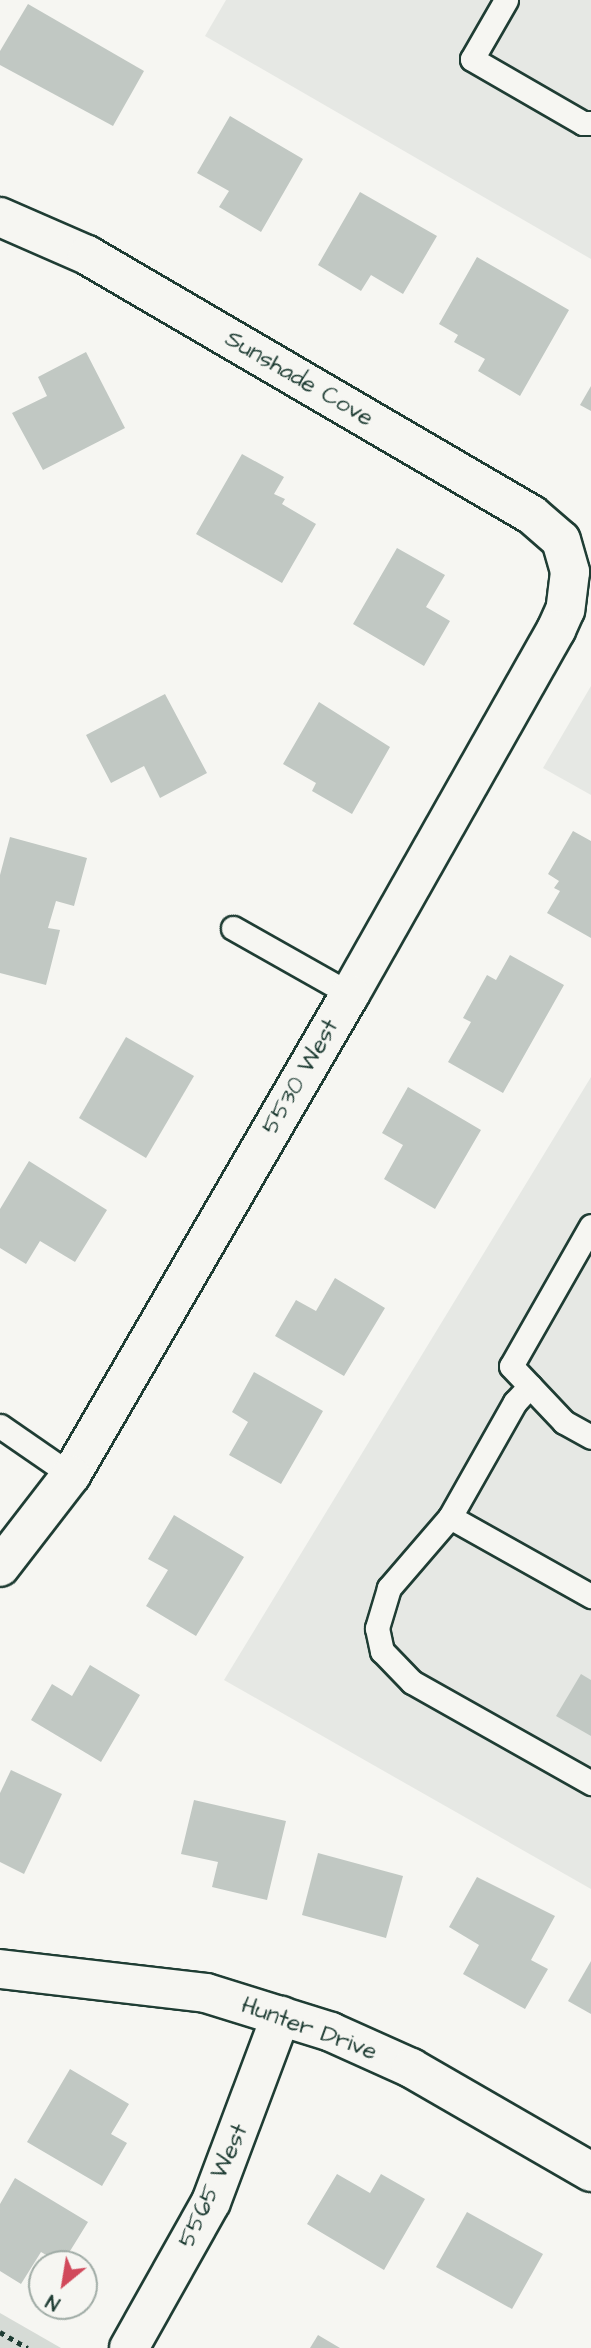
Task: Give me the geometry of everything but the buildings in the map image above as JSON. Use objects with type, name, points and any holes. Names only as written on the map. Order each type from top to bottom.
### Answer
[{"type":"street","name":"Sunshade Cove","points":[[0,217],[87,255],[532,515],[561,540],[570,572]]},
{"type":"street","name":"5530 West","points":[[0,1567],[71,1475],[350,994],[555,630],[565,610],[570,572]]},
{"type":"street","name":"Hunter Drive","points":[[0,1969],[174,1987],[281,2015],[411,2068],[591,2172]]},
{"type":"street","name":"5565 West","points":[[129,2348],[211,2202],[281,2015]]},
{"type":"lane","points":[[506,0],[472,59],[583,123],[591,122]]},
{"type":"lane","points":[[233,928],[350,994]]},
{"type":"lane","points":[[591,1226],[511,1366],[565,1422],[591,1437]]},
{"type":"lane","points":[[530,1386],[515,1402],[450,1517],[389,1588],[377,1628],[382,1651],[412,1682],[591,1783]]},
{"type":"lane","points":[[0,1426],[71,1475]]},
{"type":"lane","points":[[450,1517],[591,1596]]},
{"type":"path","points":[[0,2332],[28,2348]]},
{"type":"shaded area","points":[[226,0],[591,0],[591,259],[205,36]]},
{"type":"shaded area","points":[[591,686],[591,795],[543,768]]},
{"type":"shaded area","points":[[591,1077],[591,1889],[224,1680]]},
{"type":"shaded area","points":[[0,2313],[61,2348],[0,2348]]}]
